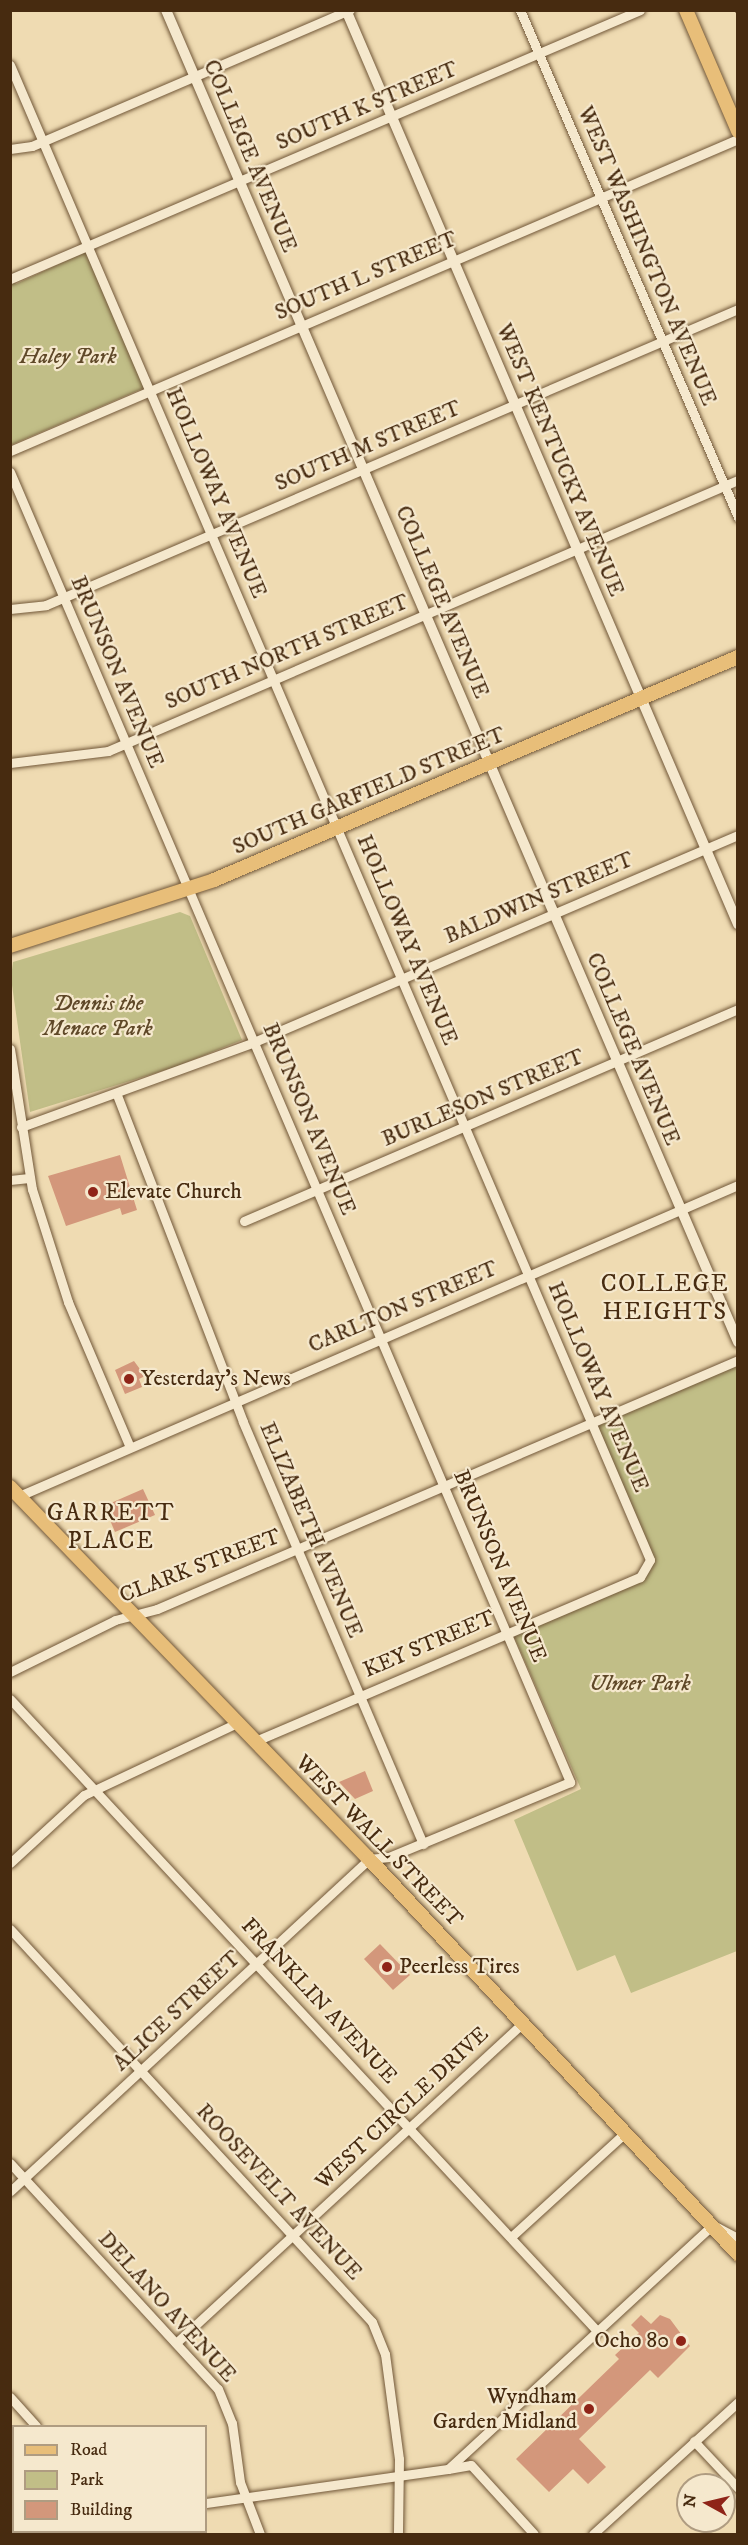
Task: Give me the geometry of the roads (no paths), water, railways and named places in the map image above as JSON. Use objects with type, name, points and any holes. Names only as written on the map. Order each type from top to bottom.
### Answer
[{"type":"main road","points":[[686,10],[738,131]]},
{"type":"main road","name":"SOUTH GARFIELD STREET","points":[[10,946],[189,889],[738,657]]},
{"type":"main road","name":"WEST WALL STREET","points":[[15,1491],[369,1859],[738,2254]]},
{"type":"street","name":"COLLEGE AVENUE","points":[[166,10],[738,1342]]},
{"type":"street","name":"WEST WASHINGTON AVENUE","points":[[520,10],[738,517]]},
{"type":"street","name":"SOUTH K STREET","points":[[10,279],[640,10]]},
{"type":"street","points":[[10,149],[43,141],[348,11]]},
{"type":"street","name":"WEST KENTUCKY AVENUE","points":[[348,11],[738,924]]},
{"type":"street","name":"HOLLOWAY AVENUE","points":[[10,65],[529,1274],[650,1567]]},
{"type":"street","name":"SOUTH L STREET","points":[[10,451],[738,139]]},
{"type":"street","name":"SOUTH M STREET","points":[[10,609],[64,597],[738,309]]},
{"type":"street","name":"BRUNSON AVENUE","points":[[10,472],[570,1782],[423,1844]]},
{"type":"street","name":"SOUTH NORTH STREET","points":[[10,763],[108,751],[738,480]]},
{"type":"street","name":"BALDWIN STREET","points":[[21,1127],[117,1095],[254,1042],[738,835]]},
{"type":"street","name":"BURLESON STREET","points":[[244,1221],[738,1010]]},
{"type":"street","points":[[10,1048],[29,1178],[69,1302],[129,1445]]},
{"type":"street","name":"ELIZABETH AVENUE","points":[[117,1095],[235,1400],[423,1844]]},
{"type":"street","points":[[10,1180],[29,1178]]},
{"type":"street","name":"CARLTON STREET","points":[[15,1491],[129,1445],[738,1185]]},
{"type":"street","name":"CLARK STREET","points":[[10,1672],[132,1615],[297,1549],[738,1360]]},
{"type":"street","name":"KEY STREET","points":[[255,1741],[640,1577],[650,1567]]},
{"type":"street","name":"FRANKLIN AVENUE","points":[[10,1699],[410,2127],[597,2331]]},
{"type":"street","points":[[10,1863],[95,1790],[237,1723]]},
{"type":"street","points":[[369,1859],[423,1844]]},
{"type":"street","name":"ALICE STREET","points":[[10,2191],[369,1859]]},
{"type":"street","name":"ROOSEVELT AVENUE","points":[[10,1929],[370,2319],[380,2337],[398,2475],[398,2535]]},
{"type":"street","name":"WEST CIRCLE DRIVE","points":[[176,2343],[522,2024]]},
{"type":"street","points":[[511,2237],[625,2133]]},
{"type":"street","name":"DELANO AVENUE","points":[[10,2163],[176,2343],[226,2404],[245,2497],[260,2535]]},
{"type":"street","points":[[448,2469],[711,2226],[738,2239]]},
{"type":"street","points":[[10,2397],[34,2425]]},
{"type":"street","points":[[594,2535],[738,2402]]},
{"type":"street","points":[[694,2441],[738,2488]]},
{"type":"street","points":[[207,2503],[471,2465],[534,2535]]},
{"type":"place","name":"Elevate Church","points":[[93,1192]]},
{"type":"place","name":"Yesterday's News","points":[[129,1379]]},
{"type":"place","name":"Peerless Tires","points":[[387,1967]]},
{"type":"place","name":"Ocho 80","points":[[681,2341]]},
{"type":"place","name":"Wyndham Garden Midland","points":[[589,2409]]},
{"type":"district","name":"COLLEGE HEIGHTS","points":[[665,1299]]},
{"type":"district","name":"GARRETT PLACE","points":[[111,1528]]},
{"type":"park label","name":"Haley Park","points":[[68,357]]},
{"type":"park label","name":"Dennis the Menace Park","points":[[98,1016]]},
{"type":"park label","name":"Ulmer Park","points":[[640,1684]]}]
